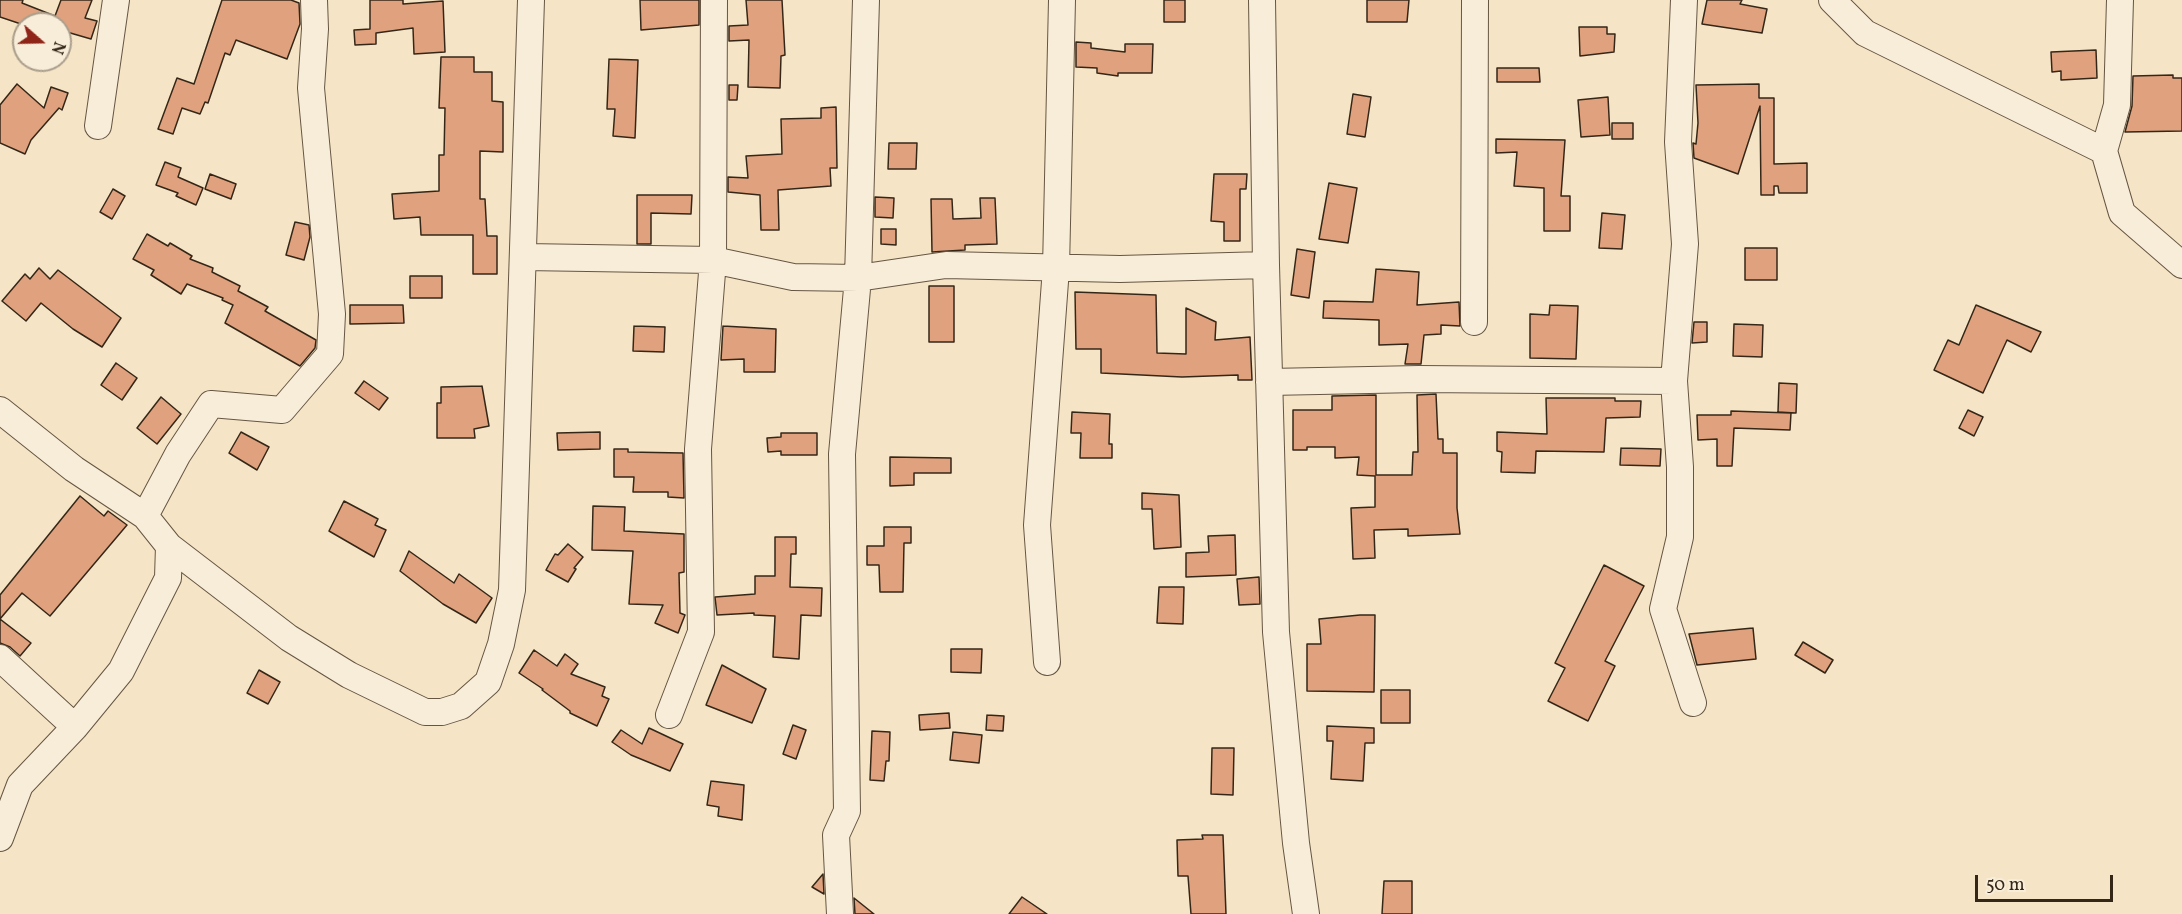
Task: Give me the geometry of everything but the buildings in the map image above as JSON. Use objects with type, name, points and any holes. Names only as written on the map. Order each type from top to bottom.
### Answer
[{"type":"street","points":[[98,126],[116,0]]},
{"type":"street","points":[[145,516],[178,454],[211,404],[282,410],[330,354],[332,314],[311,88],[315,28],[314,0]]},
{"type":"street","points":[[0,411],[74,469],[145,516],[169,546],[289,638],[349,675],[425,712],[442,712],[461,706],[488,682],[501,644],[512,590],[525,257],[531,0]]},
{"type":"street","points":[[669,715],[701,633],[698,449],[713,260],[714,0]]},
{"type":"street","points":[[840,914],[836,835],[847,811],[842,454],[858,278],[866,0]]},
{"type":"street","points":[[1047,662],[1037,525],[1056,268],[1062,0]]},
{"type":"street","points":[[1262,0],[1266,265],[1276,632],[1296,843],[1306,914]]},
{"type":"street","points":[[1474,322],[1475,0]]},
{"type":"street","points":[[1684,0],[1678,142],[1685,244],[1674,381],[1680,467],[1680,537],[1663,609],[1693,702]]},
{"type":"street","points":[[1832,0],[1864,33],[2104,151]]},
{"type":"street","points":[[2120,0],[2117,105],[2104,151],[2122,213],[2182,265]]},
{"type":"street","points":[[525,257],[713,260],[793,278],[858,278],[946,265],[1120,269],[1266,265]]},
{"type":"street","points":[[1269,382],[1419,379],[1674,381]]},
{"type":"street","points":[[0,838],[20,786],[75,727],[121,671],[168,578],[169,546]]},
{"type":"street","points":[[0,658],[75,727]]}]
